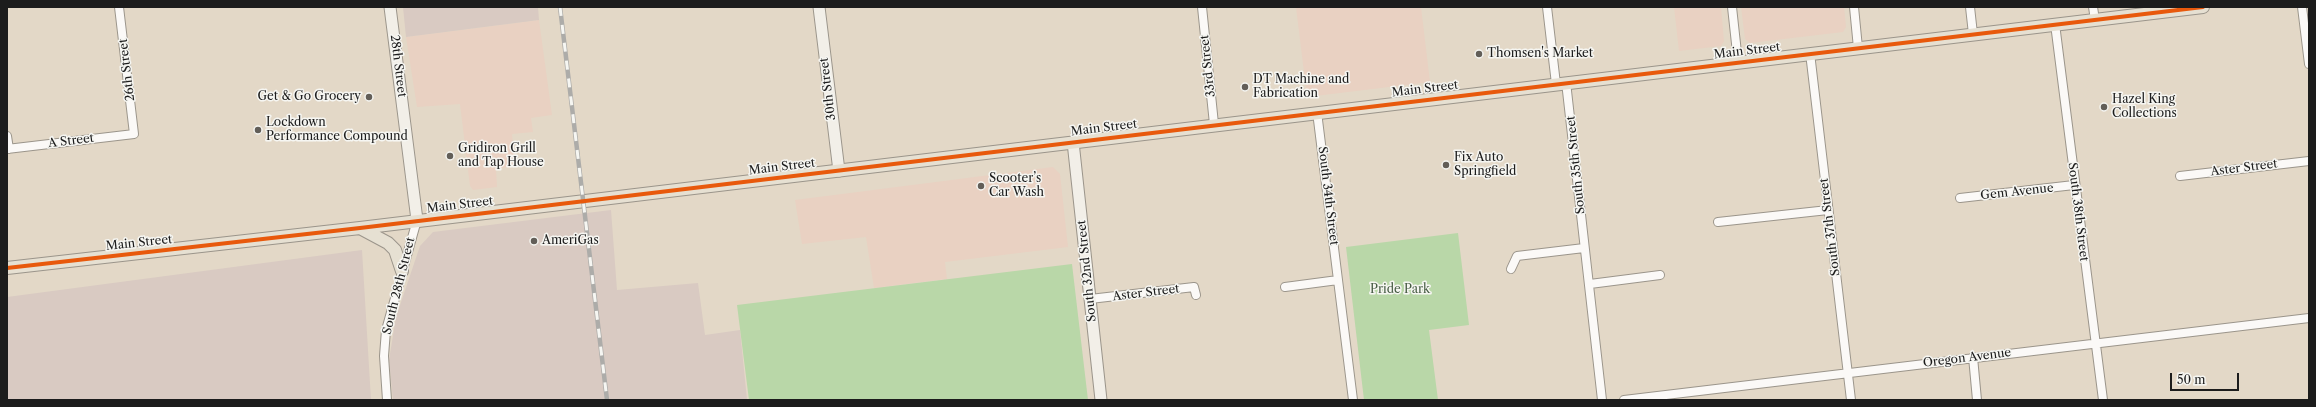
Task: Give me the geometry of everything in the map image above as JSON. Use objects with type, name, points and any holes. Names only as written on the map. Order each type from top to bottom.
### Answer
[{"type":"main road","name":"Main Street","points":[[7,268],[360,228],[417,220],[839,171],[1214,124],[2203,7]]},
{"type":"main road","points":[[360,228],[388,243],[395,250],[402,271]]},
{"type":"street","name":"26th Street","points":[[119,7],[134,134]]},
{"type":"street","name":"28th Street","points":[[390,7],[417,220]]},
{"type":"street","name":"30th Street","points":[[819,7],[839,171]]},
{"type":"street","name":"33rd Street","points":[[1202,7],[1214,124]]},
{"type":"street","name":"South 35th Street","points":[[1547,7],[1561,83],[1590,284],[1602,400]]},
{"type":"street","points":[[1732,7],[1738,62]]},
{"type":"street","points":[[1854,7],[1858,48]]},
{"type":"street","points":[[1970,7],[1973,34]]},
{"type":"street","points":[[2093,7],[2095,20]]},
{"type":"street","points":[[2302,7],[2309,64]]},
{"type":"street","name":"South 38th Street","points":[[2055,24],[2102,400]]},
{"type":"street","name":"South 37th Street","points":[[1810,53],[1851,400]]},
{"type":"street","name":"South 34th Street","points":[[1317,112],[1353,400]]},
{"type":"street","name":"A Street","points":[[8,149],[134,134]]},
{"type":"street","points":[[7,136],[8,149]]},
{"type":"street","name":"South 32nd Street","points":[[1073,142],[1102,400]]},
{"type":"street","name":"Aster Street","points":[[2180,176],[2309,161]]},
{"type":"street","name":"Gem Avenue","points":[[1960,198],[2074,185]]},
{"type":"street","points":[[1718,222],[1828,210]]},
{"type":"street","name":"South 28th Street","points":[[387,400],[384,356],[386,330],[417,220]]},
{"type":"street","points":[[1511,269],[1517,256],[1584,248]]},
{"type":"street","points":[[1590,284],[1660,275]]},
{"type":"street","points":[[1285,287],[1338,280]]},
{"type":"street","name":"Aster Street","points":[[1090,299],[1194,287],[1196,295]]},
{"type":"street","name":"Oregon Avenue","points":[[1624,400],[1973,357],[2309,318]]},
{"type":"street","points":[[1973,357],[1978,400]]},
{"type":"shaded area","points":[[403,7],[538,7],[539,20],[406,37]]},
{"type":"shaded area","points":[[1296,7],[1421,7],[1430,82],[1307,97]]},
{"type":"shaded area","points":[[1674,7],[1721,7],[1724,41],[1721,46],[1679,51]]},
{"type":"shaded area","points":[[1741,7],[1844,7],[1846,27],[1843,32],[1750,43],[1745,39]]},
{"type":"shaded area","points":[[539,20],[552,115],[531,118],[533,132],[512,134],[515,166],[496,169],[497,187],[473,190],[470,186],[460,104],[417,107],[406,37]]},
{"type":"shaded area","points":[[1053,167],[1060,174],[1068,247],[945,262],[947,279],[874,288],[866,237],[802,244],[795,200]]},
{"type":"shaded area","points":[[611,210],[617,290],[698,283],[705,335],[740,330],[747,400],[393,400],[389,360],[396,317],[420,246],[433,232]]},
{"type":"shaded area","points":[[362,250],[371,400],[7,400],[7,297]]},
{"type":"green space","name":"Pride Park","points":[[1458,233],[1469,325],[1429,330],[1438,400],[1364,400],[1346,247]]},
{"type":"green space","points":[[1072,264],[1088,400],[749,400],[737,305]]},
{"type":"railway","points":[[560,7],[607,400]]},
{"type":"cycle path","points":[[7,268],[360,228],[2203,7]]},
{"type":"place","name":"Thomsen's Market","points":[[1479,54]]},
{"type":"place","name":"DT Machine and Fabrication","points":[[1245,87]]},
{"type":"place","name":"Get & Go Grocery","points":[[369,97]]},
{"type":"place","name":"Hazel King Collections","points":[[2104,107]]},
{"type":"place","name":"Lockdown Performance Compound","points":[[258,130]]},
{"type":"place","name":"Gridiron Grill and Tap House","points":[[450,156]]},
{"type":"place","name":"Fix Auto Springfield","points":[[1446,165]]},
{"type":"place","name":"Scooter’s Car Wash","points":[[981,186]]},
{"type":"place","name":"AmeriGas","points":[[534,241]]}]
